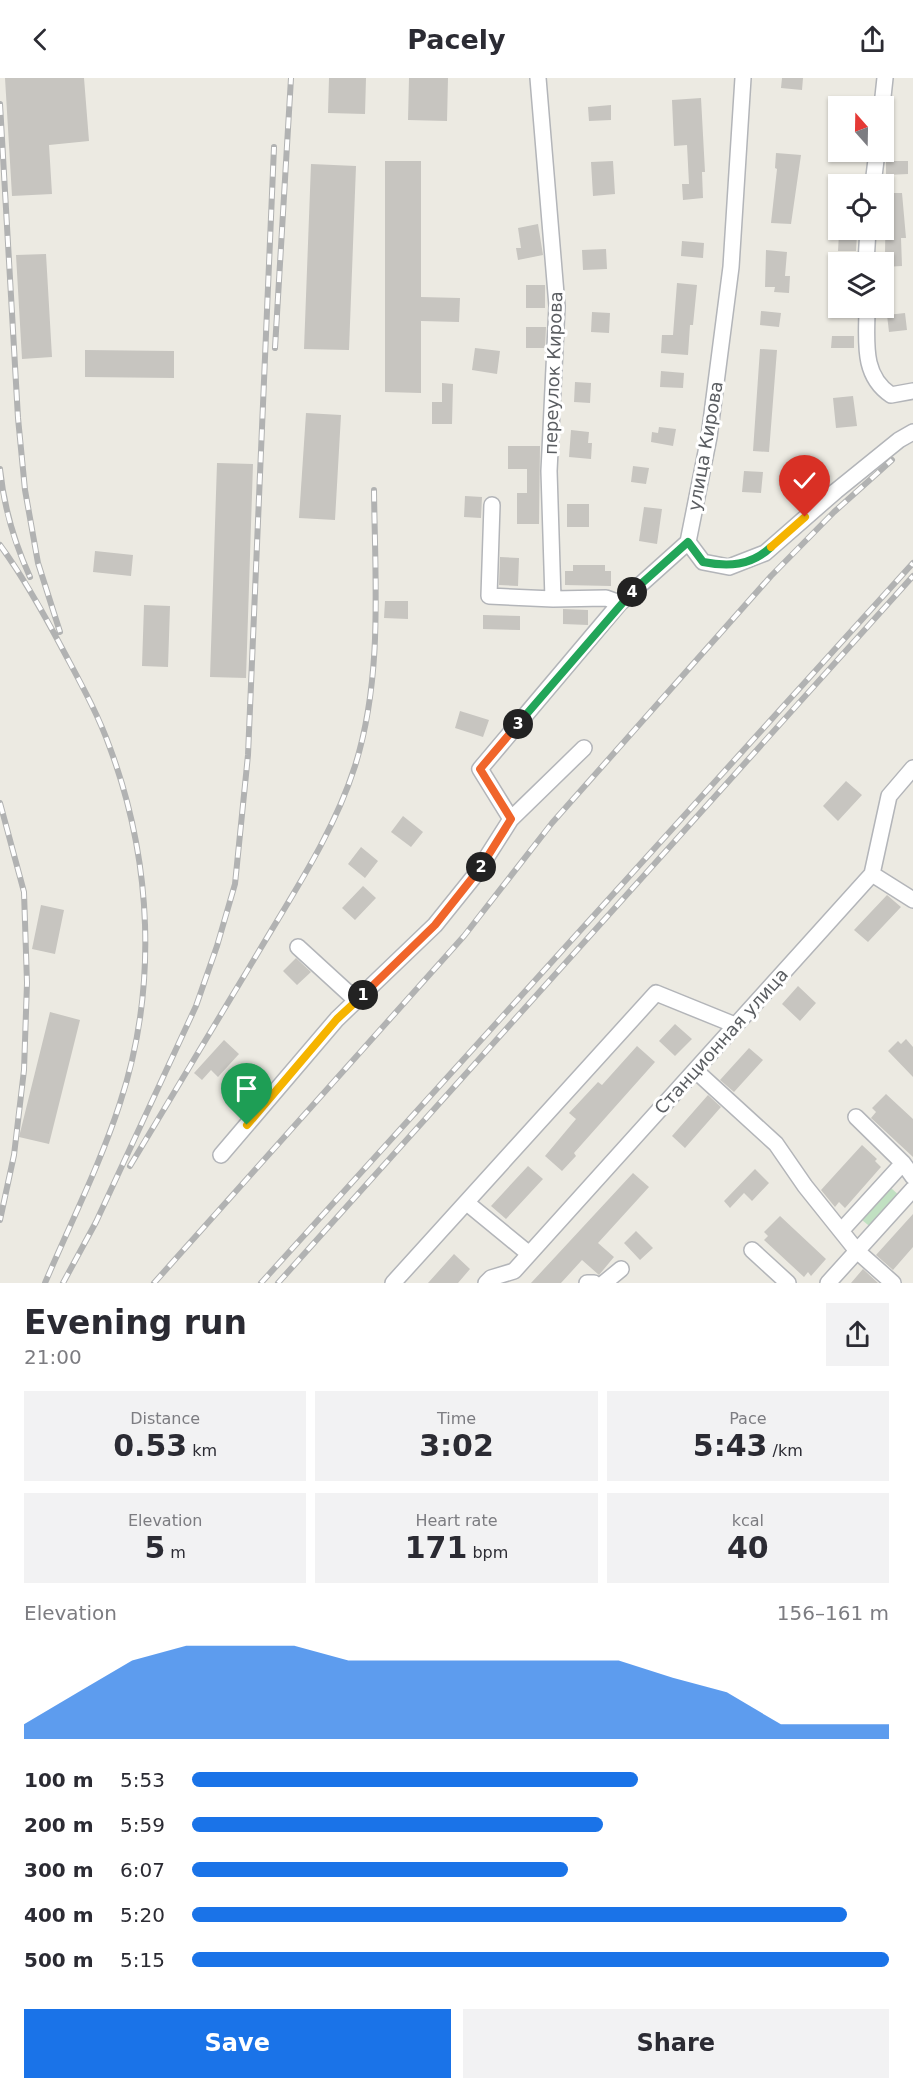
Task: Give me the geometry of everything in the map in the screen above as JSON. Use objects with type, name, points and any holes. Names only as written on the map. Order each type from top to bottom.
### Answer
[{"type":"street","name":"переулок Кирова","points":[[538,78],[557,306],[549,471],[553,599]]},
{"type":"street","name":"улица Кирова","points":[[688,542],[709,437],[731,267],[743,78]]},
{"type":"street","points":[[883,96],[885,78]]},
{"type":"street","points":[[867,318],[867,347],[872,377],[879,387],[891,395],[913,391]]},
{"type":"street","points":[[511,819],[480,769],[620,603],[688,542],[703,562],[729,567],[765,553],[898,440],[913,432]]},
{"type":"street","points":[[492,505],[489,596],[553,599],[606,598],[620,603]]},
{"type":"street","points":[[221,1155],[337,1019],[435,925],[476,874],[511,819],[584,748]]},
{"type":"street","name":"Станционная улица","points":[[486,1283],[491,1278],[513,1277],[528,1253],[696,1071],[872,874],[889,796],[913,768]]},
{"type":"street","points":[[872,874],[913,900]]},
{"type":"street","points":[[298,947],[357,1000]]},
{"type":"street","points":[[393,1283],[656,993],[735,1025]]},
{"type":"street","points":[[696,1071],[776,1143],[857,1251],[893,1283]]},
{"type":"street","points":[[856,1117],[903,1163],[913,1177]]},
{"type":"street","points":[[841,1231],[903,1163]]},
{"type":"street","points":[[828,1283],[913,1189]]},
{"type":"street","points":[[467,1203],[528,1253]]},
{"type":"street","points":[[752,1250],[788,1283]]},
{"type":"street","points":[[604,1283],[621,1269]]},
{"type":"street","points":[[586,1283],[594,1283]]},
{"type":"green space","points":[[891,1188],[902,1198],[873,1229],[862,1220]]},
{"type":"building","points":[[5,78],[84,78],[89,141],[49,145],[52,194],[12,196]]},
{"type":"building","points":[[329,78],[366,78],[365,114],[328,113]]},
{"type":"building","points":[[409,78],[448,78],[447,121],[408,120]]},
{"type":"building","points":[[782,78],[803,78],[802,90],[781,88]]},
{"type":"building","points":[[701,98],[705,172],[702,172],[703,198],[683,200],[682,184],[689,184],[687,145],[674,146],[672,100]]},
{"type":"building","points":[[611,105],[611,120],[589,121],[588,107]]},
{"type":"building","points":[[776,153],[801,155],[791,224],[771,223],[777,169],[775,168]]},
{"type":"building","points":[[385,161],[421,161],[421,297],[460,298],[459,322],[421,321],[421,393],[385,392]]},
{"type":"building","points":[[613,161],[615,194],[593,196],[591,162]]},
{"type":"building","points":[[908,161],[908,174],[886,174],[886,162]]},
{"type":"building","points":[[311,164],[356,166],[349,350],[304,349]]},
{"type":"building","points":[[894,193],[902,193],[906,238],[901,238],[902,266],[894,266],[894,252],[885,252],[885,240],[894,240]]},
{"type":"building","points":[[538,224],[543,255],[518,260],[516,248],[521,248],[518,228]]},
{"type":"building","points":[[839,240],[857,240],[856,251],[838,251]]},
{"type":"building","points":[[682,241],[704,243],[703,258],[681,256]]},
{"type":"building","points":[[606,249],[607,269],[583,270],[582,250]]},
{"type":"building","points":[[766,250],[787,252],[785,276],[790,276],[789,293],[774,292],[775,287],[765,287]]},
{"type":"building","points":[[46,254],[52,357],[22,359],[16,255]]},
{"type":"building","points":[[677,283],[697,285],[693,325],[690,325],[688,355],[661,353],[662,335],[673,335]]},
{"type":"building","points":[[526,285],[545,285],[545,308],[526,308]]},
{"type":"building","points":[[761,311],[781,313],[779,327],[760,325]]},
{"type":"building","points":[[592,312],[610,313],[609,333],[591,332]]},
{"type":"building","points":[[905,313],[907,330],[889,332],[887,318],[894,318],[894,314]]},
{"type":"building","points":[[526,327],[546,327],[545,348],[526,348]]},
{"type":"building","points":[[832,336],[854,336],[854,348],[831,348]]},
{"type":"building","points":[[475,348],[500,351],[497,374],[472,370]]},
{"type":"building","points":[[760,349],[777,350],[769,452],[753,451]]},
{"type":"building","points":[[85,350],[174,351],[174,378],[85,377]]},
{"type":"building","points":[[661,371],[684,373],[683,388],[660,387]]},
{"type":"building","points":[[575,382],[591,383],[590,403],[574,402]]},
{"type":"building","points":[[442,383],[453,384],[452,424],[432,424],[432,402],[442,402]]},
{"type":"building","points":[[853,396],[857,426],[836,428],[833,398]]},
{"type":"building","points":[[306,413],[341,415],[335,520],[299,518]]},
{"type":"building","points":[[659,427],[676,429],[673,446],[651,442],[652,432],[658,433]]},
{"type":"building","points":[[571,430],[589,432],[588,443],[592,443],[591,459],[569,457]]},
{"type":"building","points":[[508,446],[540,446],[539,524],[517,524],[517,493],[527,493],[527,469],[508,469]]},
{"type":"building","points":[[217,463],[253,464],[246,678],[210,677]]},
{"type":"building","points":[[633,466],[649,468],[646,484],[631,482]]},
{"type":"building","points":[[744,471],[763,472],[761,493],[742,492]]},
{"type":"building","points":[[465,496],[482,497],[481,518],[464,517]]},
{"type":"building","points":[[567,504],[589,504],[589,527],[567,527]]},
{"type":"building","points":[[644,507],[662,509],[657,544],[639,541]]},
{"type":"building","points":[[95,551],[133,555],[131,576],[93,572]]},
{"type":"building","points":[[500,557],[519,558],[518,586],[499,585]]},
{"type":"building","points":[[573,565],[605,565],[605,571],[611,571],[611,586],[565,585],[565,571],[573,571]]},
{"type":"building","points":[[385,601],[408,601],[408,619],[384,618]]},
{"type":"building","points":[[144,605],[170,606],[168,667],[142,666]]},
{"type":"building","points":[[563,609],[588,610],[588,625],[563,624]]},
{"type":"building","points":[[483,615],[520,616],[520,630],[483,629]]},
{"type":"building","points":[[460,711],[489,720],[483,737],[455,728]]},
{"type":"building","points":[[846,781],[862,795],[838,821],[823,806]]},
{"type":"building","points":[[403,816],[423,832],[411,847],[391,832]]},
{"type":"building","points":[[361,847],[378,861],[365,878],[348,864]]},
{"type":"building","points":[[363,886],[376,898],[355,920],[342,908]]},
{"type":"building","points":[[887,895],[901,907],[868,942],[854,930]]},
{"type":"building","points":[[41,905],[64,910],[55,954],[32,949]]},
{"type":"building","points":[[296,958],[311,972],[297,985],[283,971]]},
{"type":"building","points":[[798,986],[816,1003],[800,1021],[782,1004]]},
{"type":"building","points":[[50,1012],[80,1020],[49,1144],[19,1137]]},
{"type":"building","points":[[675,1024],[692,1039],[675,1056],[659,1041]]},
{"type":"building","points":[[906,1039],[913,1047],[913,1077],[888,1051],[898,1041],[901,1044]]},
{"type":"building","points":[[224,1040],[239,1054],[218,1077],[211,1070],[202,1080],[194,1073]]},
{"type":"building","points":[[637,1046],[655,1062],[574,1153],[576,1156],[562,1171],[545,1156],[576,1119],[569,1113],[598,1082],[602,1085]]},
{"type":"building","points":[[749,1048],[763,1060],[734,1092],[720,1080]]},
{"type":"building","points":[[886,1094],[913,1119],[913,1157],[871,1118],[876,1112],[872,1108]]},
{"type":"building","points":[[708,1095],[721,1107],[685,1148],[672,1136]]},
{"type":"building","points":[[862,1145],[877,1159],[875,1161],[881,1167],[845,1208],[839,1202],[835,1207],[821,1190]]},
{"type":"building","points":[[528,1166],[543,1179],[506,1219],[491,1206]]},
{"type":"building","points":[[755,1169],[769,1183],[752,1201],[744,1193],[730,1208],[724,1201]]},
{"type":"building","points":[[633,1173],[649,1187],[598,1243],[614,1257],[599,1275],[582,1260],[561,1283],[531,1283]]},
{"type":"building","points":[[913,1214],[913,1247],[893,1270],[876,1255]]},
{"type":"building","points":[[780,1216],[826,1259],[811,1276],[808,1272],[804,1277],[764,1240],[768,1236],[764,1232]]},
{"type":"building","points":[[636,1231],[653,1248],[640,1260],[624,1243]]},
{"type":"building","points":[[454,1254],[470,1269],[458,1283],[428,1283]]},
{"type":"building","points":[[863,1269],[878,1283],[851,1283]]},
{"type":"railway","points":[[275,348],[291,78]]},
{"type":"railway","points":[[0,104],[18,418],[25,490],[38,563],[60,632]]},
{"type":"railway","points":[[63,1283],[96,1222],[196,1006],[235,884],[248,755],[274,147]]},
{"type":"railway","points":[[154,1283],[464,936],[552,823],[771,576],[834,512],[892,460]]},
{"type":"railway","points":[[0,469],[10,524],[30,577]]},
{"type":"railway","points":[[130,1166],[325,838],[355,766],[364,732],[374,664],[376,594],[374,490]]},
{"type":"railway","points":[[0,545],[49,623],[88,698],[110,748],[135,835],[142,880],[145,925],[145,970],[140,1015],[132,1059],[120,1103],[103,1149],[45,1283]]},
{"type":"railway","points":[[261,1283],[913,563]]},
{"type":"railway","points":[[278,1283],[913,576]]},
{"type":"railway","points":[[0,803],[24,892],[27,983],[24,1070],[14,1155],[0,1220]]},
{"type":"route","points":[[247,1125],[337,1019],[435,925],[476,874],[511,819],[480,769],[620,603],[657,567],[688,542],[703,562],[729,567],[765,553],[805,517]]}]
